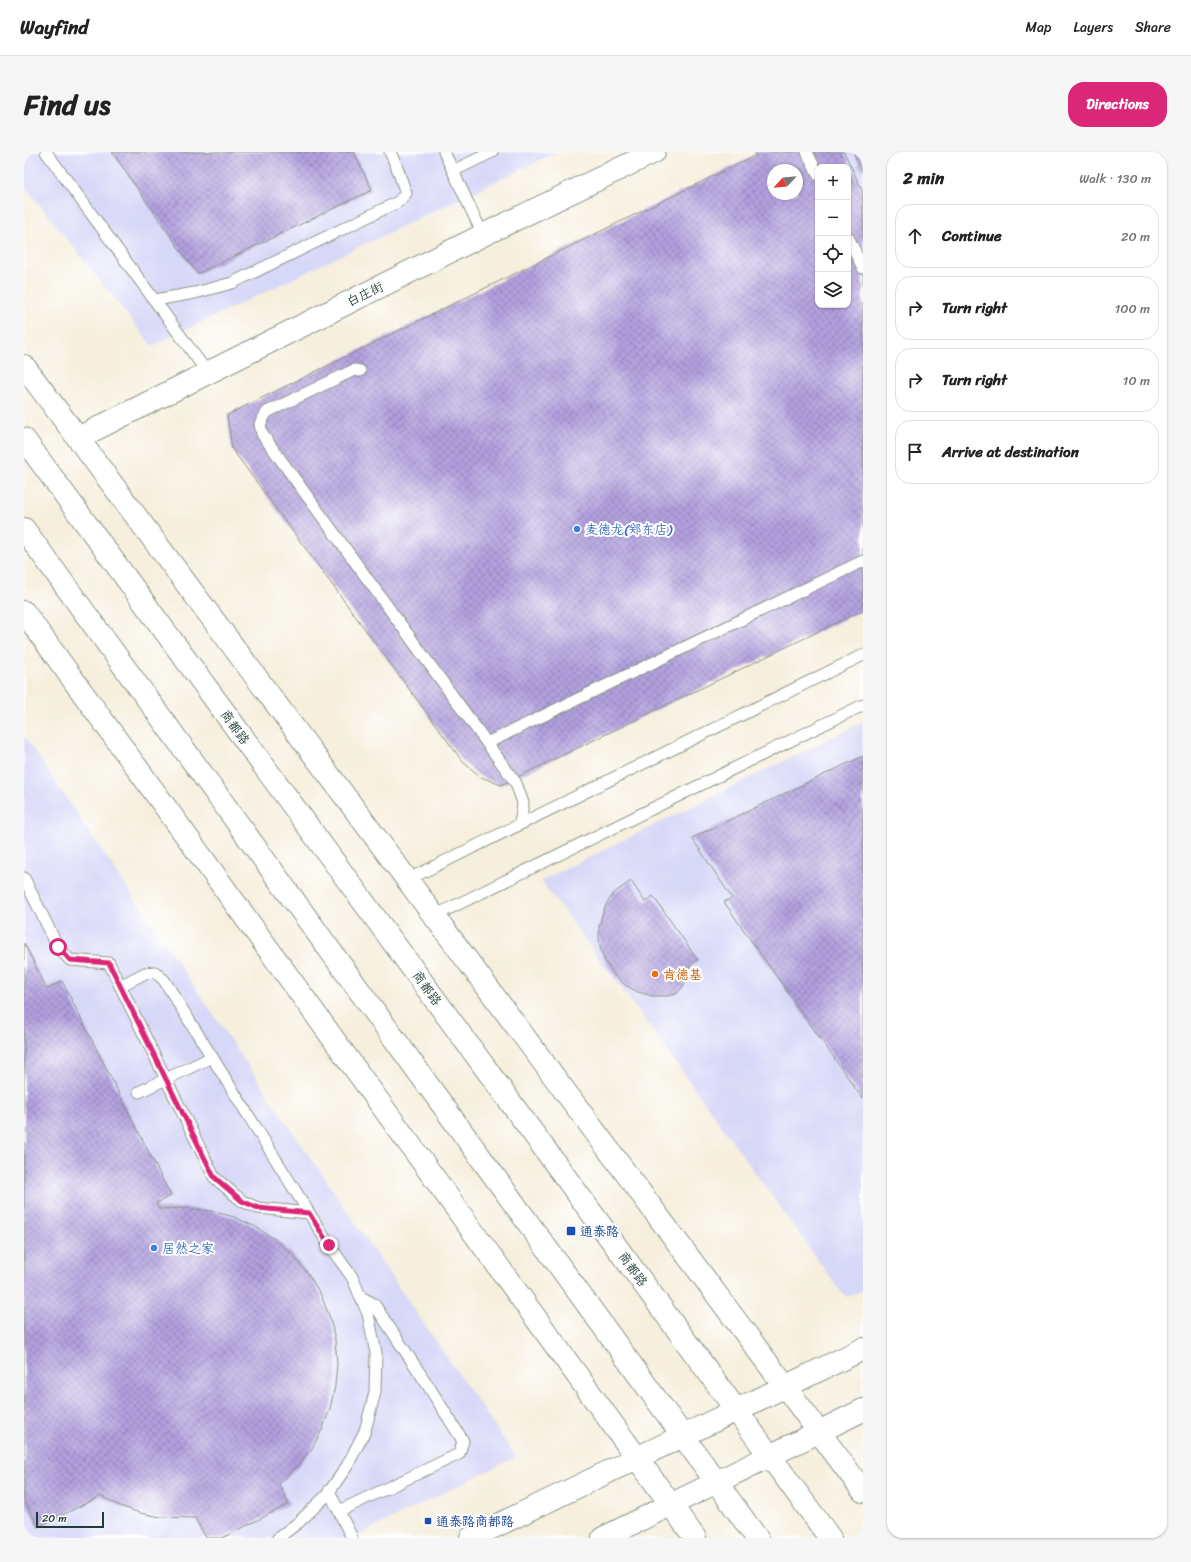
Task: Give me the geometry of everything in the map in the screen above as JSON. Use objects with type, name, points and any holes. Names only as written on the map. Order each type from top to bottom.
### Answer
[{"type":"street","name":"白庄街","points":[[78,438],[207,372],[654,152]]},
{"type":"street","points":[[24,366],[863,1490]]},
{"type":"street","name":"商都路","points":[[24,439],[830,1538]]},
{"type":"street","points":[[24,529],[757,1538]]},
{"type":"street","points":[[24,612],[695,1538]]},
{"type":"street","points":[[471,1538],[863,1349]]},
{"type":"street","points":[[603,1538],[863,1410]]},
{"type":"lane","points":[[46,152],[207,372]]},
{"type":"lane","points":[[155,300],[195,293],[232,283],[398,202],[406,193],[396,164],[390,152]]},
{"type":"lane","points":[[444,152],[483,235]]},
{"type":"lane","points":[[453,171],[492,152]]},
{"type":"lane","points":[[807,152],[815,169]]},
{"type":"lane","points":[[851,243],[863,268]]},
{"type":"lane","points":[[360,371],[354,370],[267,412],[260,424],[262,434],[516,783],[523,803],[520,824]]},
{"type":"lane","points":[[487,743],[863,561]]},
{"type":"lane","points":[[408,880],[863,655]]},
{"type":"lane","points":[[434,916],[863,705]]},
{"type":"lane","points":[[24,878],[58,947],[70,960],[109,963],[214,1177],[242,1201],[258,1208],[309,1213]]},
{"type":"lane","points":[[120,986],[145,973],[155,972],[164,980],[329,1245],[352,1277],[368,1314],[376,1353],[375,1392],[365,1431],[347,1466],[329,1491],[299,1522],[278,1538]]},
{"type":"lane","points":[[139,1092],[212,1057]]},
{"type":"lane","points":[[339,1511],[458,1454],[463,1441],[374,1304],[361,1297]]},
{"type":"lane","points":[[329,1491],[352,1538]]},
{"type":"shaded area","points":[[24,152],[557,152],[152,346],[24,185]]},
{"type":"shaded area","points":[[844,152],[863,152],[863,192],[851,164]]},
{"type":"shaded area","points":[[863,722],[863,1290],[847,1297],[841,1292],[650,1027],[541,881]]},
{"type":"shaded area","points":[[24,736],[516,1457],[353,1538],[24,1538]]},
{"type":"building","points":[[112,152],[354,152],[372,190],[197,274]]},
{"type":"building","name":"麦德龙(郑东店)","points":[[754,152],[844,152],[850,164],[815,164],[815,308],[851,308],[851,167],[863,192],[863,610],[501,785],[481,777],[463,762],[232,449],[227,415],[756,155]]},
{"type":"building","points":[[863,152],[863,173],[854,154]]},
{"type":"building","points":[[863,756],[863,1099],[724,902],[732,898],[692,838]]},
{"type":"building","points":[[631,881],[645,902],[653,896],[698,960],[690,966],[683,987],[676,994],[667,996],[652,996],[638,992],[625,985],[614,975],[606,963],[601,951],[599,927],[607,903],[614,893]]},
{"type":"building","name":"居然之家","points":[[24,943],[47,989],[62,981],[171,1196],[156,1203],[159,1209],[187,1208],[211,1211],[234,1217],[256,1227],[276,1240],[294,1256],[309,1275],[321,1295],[330,1318],[335,1340],[337,1363],[335,1386],[330,1409],[322,1430],[311,1450],[296,1468],[279,1484],[289,1504],[222,1538],[206,1538],[195,1518],[161,1517],[140,1513],[120,1506],[101,1496],[38,1527],[24,1499]]},
{"type":"place","name":"麦德龙(郑东店)","points":[[577,529]]},
{"type":"place","name":"肯德基","points":[[655,974]]},
{"type":"place","name":"通泰路","points":[[571,1231]]},
{"type":"place","name":"居然之家","points":[[154,1248]]},
{"type":"place","name":"通泰路商都路","points":[[428,1521]]},
{"type":"route","points":[[58,947],[70,960],[109,963],[214,1177],[242,1201],[258,1208],[309,1213],[329,1245]]}]
